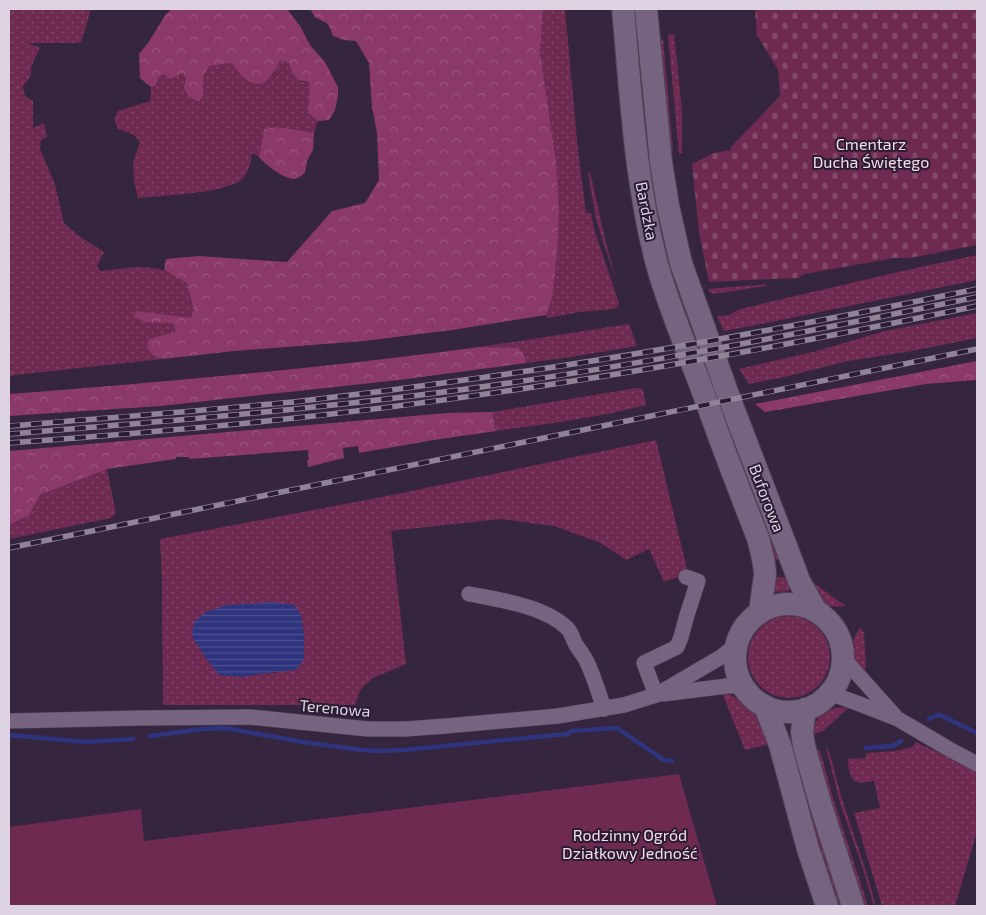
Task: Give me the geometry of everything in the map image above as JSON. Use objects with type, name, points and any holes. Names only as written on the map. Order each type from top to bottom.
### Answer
[{"type":"main road","name":"Bardzka","points":[[623,9],[636,150],[649,227],[658,268],[707,405]]},
{"type":"main road","name":"Bardzka","points":[[646,9],[658,140],[668,206],[681,263],[724,383]]},
{"type":"main road","name":"Buforowa","points":[[724,383],[794,568],[816,611]]},
{"type":"main road","name":"Buforowa","points":[[707,405],[758,538],[765,569],[760,612]]},
{"type":"main road","points":[[793,604],[816,611],[834,629],[842,646],[843,658],[836,684],[823,700],[805,709],[792,711],[778,710],[765,706],[748,694],[736,670],[736,645],[742,631],[750,620],[760,612],[776,605],[793,604]]},
{"type":"main road","points":[[765,706],[780,745],[808,849],[827,906]]},
{"type":"main road","points":[[805,709],[802,732],[804,746],[853,906]]},
{"type":"street","points":[[656,695],[644,663],[677,647],[698,581],[686,577]]},
{"type":"street","points":[[469,594],[497,599],[540,612],[560,622],[569,630],[586,661],[598,687],[604,709]]},
{"type":"street","name":"Terenowa","points":[[656,695],[721,657],[736,645]]},
{"type":"street","points":[[843,658],[898,719]]},
{"type":"street","name":"Terenowa","points":[[9,721],[250,717],[368,729],[405,729],[558,716],[624,705],[656,695],[727,686],[743,686]]},
{"type":"street","points":[[829,693],[898,719],[977,764]]},
{"type":"green space","points":[[9,9],[91,9],[81,43],[28,43],[40,48],[31,67],[31,76],[23,86],[25,96],[33,101],[33,128],[44,123],[47,137],[41,140],[40,149],[55,184],[64,223],[79,236],[104,252],[97,266],[100,271],[131,267],[155,268],[169,272],[187,283],[194,312],[190,318],[160,322],[174,323],[175,332],[159,336],[153,355],[163,359],[9,377]]},
{"type":"green space","points":[[172,9],[287,9],[300,26],[310,45],[325,62],[338,87],[335,110],[329,120],[318,121],[308,113],[309,82],[298,80],[292,72],[289,63],[284,61],[279,62],[271,77],[259,84],[245,79],[231,63],[210,66],[203,75],[203,95],[199,102],[189,97],[184,88],[186,78],[183,73],[170,79],[162,74],[156,85],[151,87],[140,78],[139,54],[166,14]]},
{"type":"green space","points":[[310,9],[543,9],[540,52],[556,161],[559,213],[553,295],[546,315],[452,330],[364,341],[234,351],[163,359],[153,355],[147,347],[148,340],[175,332],[174,323],[145,322],[133,317],[136,311],[190,318],[194,312],[187,283],[164,270],[166,259],[199,256],[287,262],[332,211],[365,203],[379,180],[377,133],[372,107],[369,63],[356,41],[344,40],[333,36],[328,24],[315,17]]},
{"type":"green space","points":[[543,9],[565,9],[578,150],[586,213],[591,213],[594,229],[619,303],[614,309],[580,312],[548,318],[546,315],[553,295],[557,250],[556,161],[540,52]]},
{"type":"green space","name":"Cmentarz Ducha Świętego","points":[[755,9],[977,9],[977,245],[910,258],[894,258],[805,274],[798,278],[709,282],[699,232],[692,164],[714,153],[731,150],[731,147],[780,96],[778,70],[757,35]]},
{"type":"green space","points":[[674,34],[682,110],[682,153],[679,154],[668,35]]},
{"type":"green space","points":[[663,38],[673,151],[670,148],[660,42]]},
{"type":"green space","points":[[279,62],[289,63],[292,72],[302,82],[309,82],[311,88],[308,113],[318,121],[314,133],[264,129],[259,157],[252,153],[246,173],[242,179],[234,184],[209,191],[138,198],[134,181],[133,163],[140,142],[134,135],[118,129],[114,119],[118,111],[150,101],[151,87],[156,85],[162,73],[166,75],[183,73],[203,95],[202,75],[210,66],[231,63],[246,80],[272,76]]},
{"type":"green space","points":[[276,127],[314,133],[313,150],[307,161],[305,173],[297,178],[294,179],[280,174],[259,157],[264,129]]},
{"type":"green space","points":[[590,172],[616,279],[596,219],[588,173]]},
{"type":"green space","points":[[653,176],[697,335],[691,336],[669,268],[659,228],[650,177]]},
{"type":"green space","points":[[977,255],[977,280],[724,331],[717,316],[729,315],[740,309]]},
{"type":"green space","points":[[766,284],[766,286],[714,294],[708,289]]},
{"type":"green space","points":[[977,313],[977,338],[848,361],[749,384],[739,369],[813,352],[885,331]]},
{"type":"green space","points":[[629,324],[637,346],[565,358],[526,363],[525,357],[519,348],[480,347]]},
{"type":"green space","points":[[480,347],[519,348],[525,357],[526,363],[399,380],[161,406],[9,416],[9,394],[245,374],[363,362]]},
{"type":"green space","points":[[977,361],[977,380],[926,384],[765,412],[755,404]]},
{"type":"green space","points":[[636,388],[643,389],[646,405],[590,417],[496,431],[492,412]]},
{"type":"green space","points":[[724,409],[781,559],[772,560],[719,411]]},
{"type":"green space","points":[[492,412],[496,431],[359,453],[358,446],[343,448],[344,458],[308,467],[308,450],[189,459],[189,457],[176,457],[176,459],[107,469],[40,495],[29,515],[9,525],[9,451],[447,413]]},
{"type":"green space","points":[[656,440],[688,573],[664,582],[649,549],[626,560],[601,543],[554,526],[501,519],[391,531],[406,664],[373,678],[360,690],[355,705],[163,705],[160,539],[387,496]],"holes":[[[301,615],[304,635],[304,659],[275,673],[220,675],[205,657],[192,636]]]},
{"type":"green space","points":[[107,469],[116,513],[111,518],[9,539],[9,525],[29,515],[40,495]]},
{"type":"green space","points":[[788,577],[791,587],[789,591],[773,592],[774,578]]},
{"type":"green space","points":[[812,582],[846,606],[834,607],[825,604]]},
{"type":"green space","points":[[781,616],[797,616],[812,623],[823,634],[830,649],[827,673],[818,686],[797,698],[781,698],[766,691],[755,680],[748,665],[748,649],[755,634],[766,623]]},
{"type":"green space","points":[[861,628],[864,633],[866,667],[864,673],[858,667],[855,660],[853,641],[858,630]]},
{"type":"green space","points":[[722,693],[737,698],[755,714],[770,744],[745,750]]},
{"type":"green space","points":[[849,707],[823,731],[813,735],[820,715],[835,708]]},
{"type":"green space","points":[[916,742],[977,771],[977,832],[955,906],[882,906],[854,813],[880,808],[874,781],[861,783],[854,781],[849,772],[848,759],[866,758],[866,753],[895,751],[912,747]]},
{"type":"green space","points":[[826,748],[830,755],[876,906],[874,906],[841,806]]},
{"type":"green space","points":[[820,750],[833,798],[868,906],[863,906],[815,751]]},
{"type":"green space","points":[[797,755],[844,906],[837,906],[790,757]]},
{"type":"green space","name":"Rodzinny Ogród Działkowy Jedność","points":[[679,774],[717,906],[9,906],[9,827],[141,809],[144,841]]},
{"type":"shaded area","points":[[274,602],[294,605],[301,615],[304,635],[304,659],[296,670],[241,677],[219,675],[192,636],[194,622],[206,612],[227,605]]},
{"type":"waterway","points":[[929,719],[940,715],[977,733]]},
{"type":"waterway","points":[[150,736],[225,728],[309,743],[378,751],[617,728],[664,760],[672,761]]},
{"type":"waterway","points":[[9,735],[86,742],[133,739]]},
{"type":"waterway","points":[[866,748],[893,746],[901,741]]},
{"type":"railway","points":[[9,426],[293,402],[542,369],[666,349],[977,289]]},
{"type":"railway","points":[[9,434],[266,412],[490,386],[700,352],[977,297]]},
{"type":"railway","points":[[9,443],[260,422],[483,395],[696,361],[977,306]]},
{"type":"railway","points":[[9,548],[977,349]]}]
